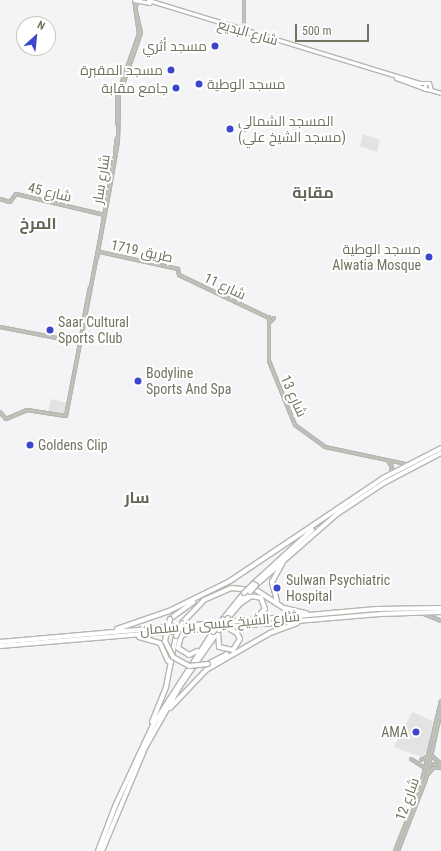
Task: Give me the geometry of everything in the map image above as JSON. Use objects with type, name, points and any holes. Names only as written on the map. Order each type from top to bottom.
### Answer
[{"type":"highway","points":[[325,619],[293,624],[258,639],[208,664],[189,666],[174,657],[165,636],[170,619],[217,588],[261,562],[383,478],[416,460],[441,450]]},
{"type":"highway","points":[[287,609],[276,599],[272,582],[280,566],[296,545],[368,493],[441,450]]},
{"type":"highway","points":[[102,851],[127,785],[149,741],[180,686],[244,593],[321,520]]},
{"type":"highway","points":[[131,770],[160,714],[206,642],[213,632],[241,603],[254,585]]},
{"type":"highway","points":[[87,634],[141,622],[217,588]]},
{"type":"highway","points":[[98,851],[167,682],[176,636],[182,623],[204,600],[231,588],[256,590],[287,609],[302,613],[342,612]]},
{"type":"highway","points":[[237,621],[258,618],[265,609],[264,600],[258,596],[252,596],[241,603]]},
{"type":"highway","name":"شارع الشيخ عيسى بن سلمان","points":[[0,642],[342,612],[441,608]]},
{"type":"highway","name":"شارع الشيخ عيسى بن سلمان","points":[[0,646],[325,619],[441,612]]},
{"type":"highway","points":[[219,630],[217,641],[221,649],[227,651],[236,648],[239,642],[238,634],[224,627]]},
{"type":"highway","points":[[200,629],[181,636],[178,648],[182,653],[192,654],[206,642]]},
{"type":"highway","points":[[117,636],[148,638],[162,644],[168,656],[167,682]]},
{"type":"highway","points":[[149,741],[174,702],[190,684],[211,667],[258,639]]},
{"type":"main road","name":"شارع البديع","points":[[137,0],[259,34],[432,86]]},
{"type":"main road","name":"شارع البديع","points":[[148,0],[243,28],[430,90]]},
{"type":"main road","points":[[424,88],[426,84]]},
{"type":"main road","points":[[432,86],[441,92],[430,90],[432,86]]},
{"type":"street","name":"شارع سار","points":[[0,412],[6,419],[27,410],[66,416],[105,216],[117,136],[116,100],[139,34],[137,0]]},
{"type":"street","name":"شارع سار","points":[[80,344],[99,253],[118,141],[118,100],[141,32],[135,8],[137,0]]},
{"type":"street","points":[[243,28],[244,0]]},
{"type":"street","points":[[113,144],[117,136]]},
{"type":"street","name":"شارع 45","points":[[0,200],[10,202],[16,194],[105,216]]},
{"type":"street","name":"طريق 1719","points":[[99,253],[178,268]]},
{"type":"street","name":"شارع 11","points":[[178,268],[179,275],[270,318]]},
{"type":"street","name":"شارع 13","points":[[268,326],[270,318]]},
{"type":"street","name":"شارع 13","points":[[270,318],[268,326],[269,361],[296,425],[325,447],[403,464],[416,460]]},
{"type":"street","points":[[269,322],[274,318]]},
{"type":"street","points":[[0,327],[80,344]]},
{"type":"street","points":[[73,342],[82,334]]},
{"type":"street","points":[[383,478],[392,469],[385,460]]},
{"type":"street","points":[[405,613],[429,615],[441,621]]},
{"type":"street","name":"شارع 12","points":[[397,851],[426,778],[431,743],[441,701]]},
{"type":"street","name":"شارع 12","points":[[397,851],[425,770],[432,755],[441,711]]},
{"type":"street","points":[[421,793],[429,763],[431,743]]},
{"type":"street","points":[[421,760],[425,759],[430,749]]},
{"type":"street","points":[[426,778],[432,768],[441,766],[432,755]]},
{"type":"street","points":[[411,759],[425,770]]},
{"type":"street","name":"شارع 12","points":[[429,763],[441,766]]},
{"type":"shaded area","points":[[363,134],[380,140],[377,152],[360,146]]},
{"type":"shaded area","points":[[51,399],[67,403],[65,414],[48,412]]},
{"type":"shaded area","name":"AMA","points":[[412,712],[433,721],[427,751],[421,757],[394,747]]},
{"type":"place","name":"مسجد أثري","points":[[215,46]]},
{"type":"place","name":"مسجد المقبرة","points":[[171,70]]},
{"type":"place","name":"مسجد الوطية","points":[[199,84]]},
{"type":"place","name":"جامع مقابة","points":[[176,88]]},
{"type":"place","name":"المسجد الشمالي (مسجد الشيخ علي)","points":[[230,129]]},
{"type":"place","name":"مسجد الوطية Alwatia Mosque","points":[[429,257]]},
{"type":"place","name":"Saar Cultural Sports Club","points":[[50,330]]},
{"type":"place","name":"Bodyline Sports And Spa","points":[[138,381]]},
{"type":"place","name":"Goldens Clip","points":[[30,445]]},
{"type":"place","name":"Sulwan Psychiatric Hospital","points":[[277,588]]},
{"type":"place","name":"AMA","points":[[416,732]]},
{"type":"district","name":"مقابة","points":[[313,193]]},
{"type":"district","name":"المرخ","points":[[38,224]]},
{"type":"district","name":"سار","points":[[137,498]]}]
